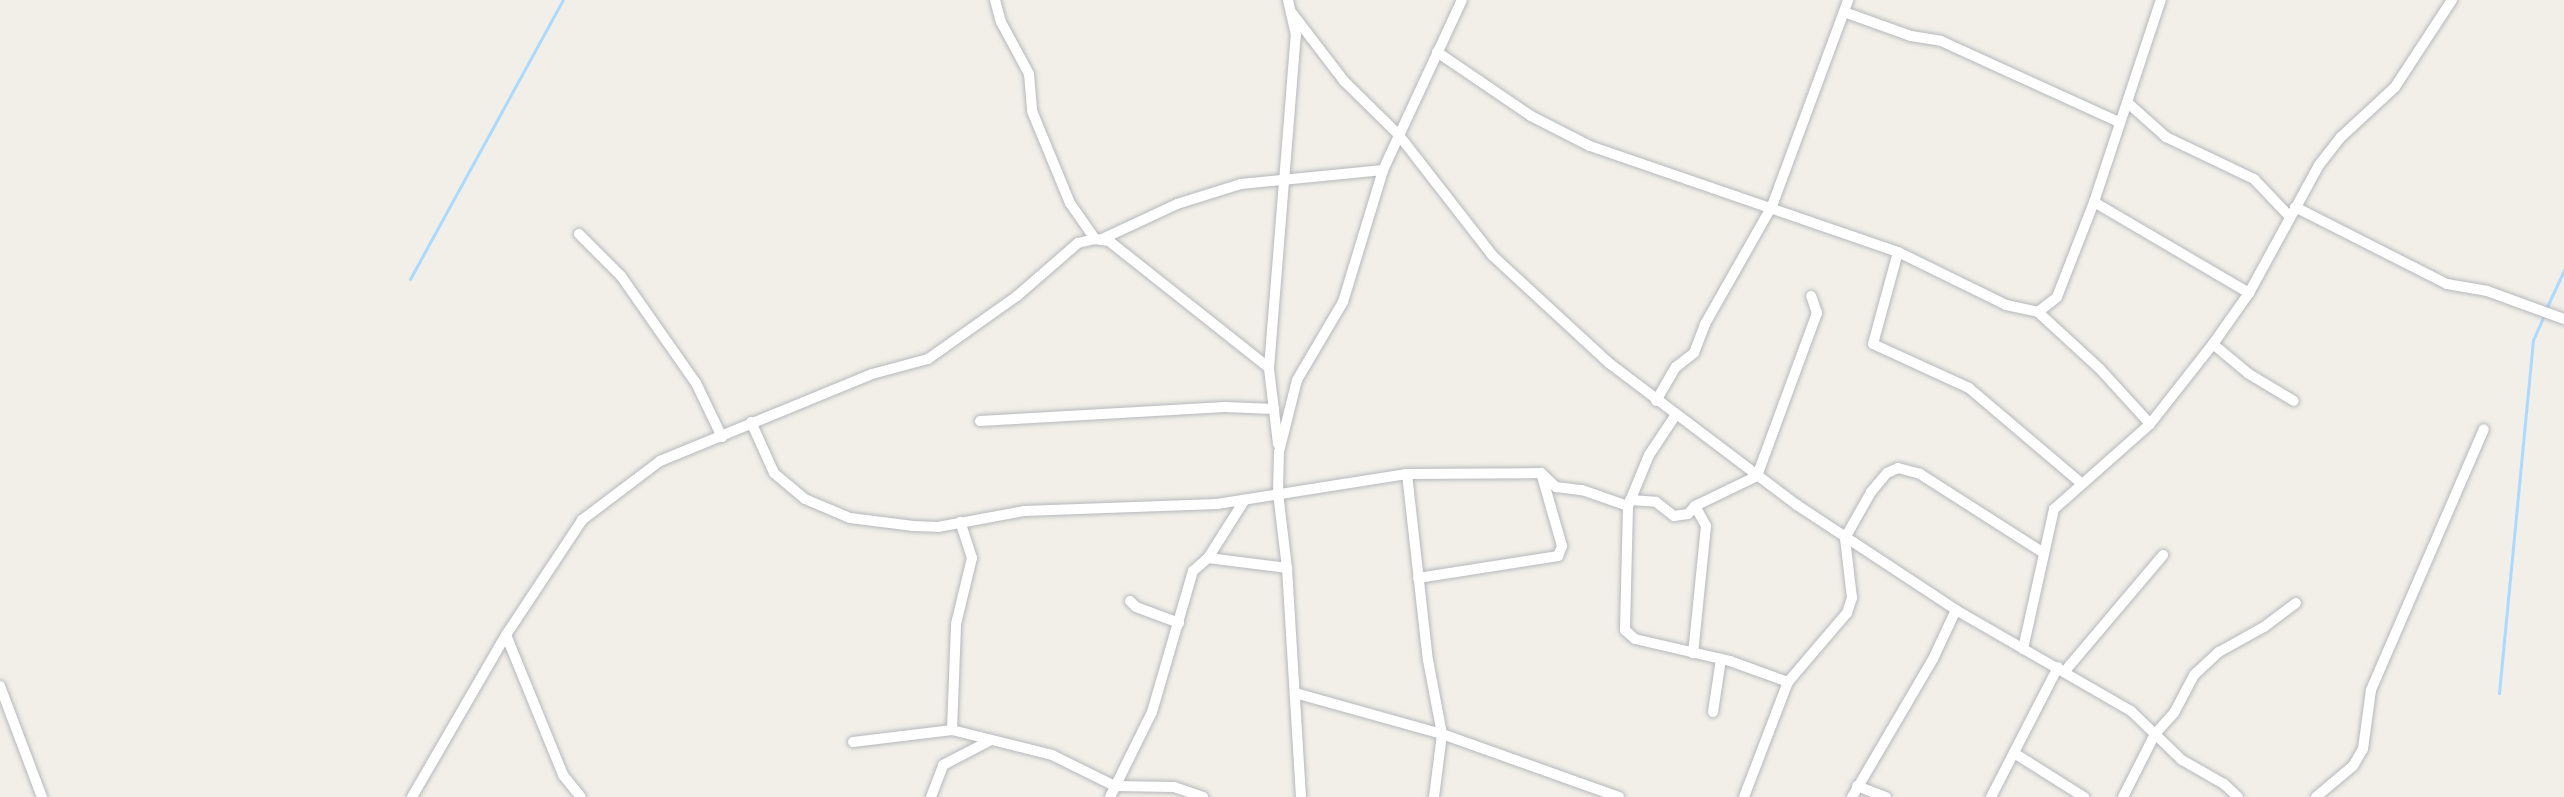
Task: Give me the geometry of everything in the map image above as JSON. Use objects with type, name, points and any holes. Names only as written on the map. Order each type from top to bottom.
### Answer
[{"type":"street","points":[[995,0],[1001,22],[1029,74],[1032,111],[1070,203],[1098,239],[1269,368]]},
{"type":"street","points":[[1288,0],[1296,35],[1286,182],[1269,368],[1279,452],[1278,492],[1287,568],[1300,797]]},
{"type":"street","points":[[1279,452],[1297,380],[1343,302],[1355,272],[1383,170],[1462,0]]},
{"type":"street","points":[[1656,401],[1676,367],[1694,353],[1705,324],[1772,206],[1848,0]]},
{"type":"street","points":[[2038,312],[2057,297],[2094,202],[2119,122],[2129,104],[2161,0]]},
{"type":"street","points":[[2023,649],[2042,552],[2054,509],[2150,424],[2213,344],[2249,293],[2319,165],[2341,137],[2395,87],[2452,0]]},
{"type":"street","points":[[1844,12],[1911,36],[1941,41],[2119,122]]},
{"type":"street","points":[[1292,13],[1344,81],[1398,134],[1493,256],[1656,401],[1845,538],[1956,610],[2062,669],[2131,711],[2182,760],[2224,784],[2238,797]]},
{"type":"street","points":[[1437,52],[1532,116],[1590,146],[1772,206],[1898,252],[2006,305],[2038,312],[2100,369],[2150,424]]},
{"type":"street","points":[[2129,104],[2166,137],[2254,179],[2293,212],[2446,284],[2479,289],[2564,319]]},
{"type":"street","points":[[412,797],[506,635],[582,520],[660,461],[872,374],[928,359],[1017,296],[1071,248],[1098,239],[1177,204],[1241,184],[1286,182],[1383,170]]},
{"type":"street","points":[[2094,202],[2249,293]]},
{"type":"street","points":[[579,234],[621,276],[696,383],[722,437]]},
{"type":"street","points":[[1898,252],[1873,344],[1968,388],[2081,483]]},
{"type":"street","points":[[752,422],[774,473],[805,498],[850,518],[913,526],[938,527],[1023,511],[1176,507],[1244,501],[1278,492],[1407,474],[1541,473],[1556,487],[1582,490],[1629,503],[1656,502],[1674,516],[1688,514],[1695,506],[1757,476],[1817,313],[1811,296]]},
{"type":"street","points":[[2213,344],[2249,374],[2294,401]]},
{"type":"street","points":[[980,421],[1226,407],[1274,409]]},
{"type":"street","points":[[1675,416],[1649,455],[1629,503],[1625,630],[1635,639],[1721,659],[1788,682]]},
{"type":"street","points":[[2316,797],[2353,766],[2363,748],[2372,690],[2484,429]]},
{"type":"street","points":[[1744,797],[1788,682],[1847,613],[1852,598],[1845,538],[1871,492],[1887,473],[1898,468],[1920,474],[2042,552]]},
{"type":"street","points":[[1418,578],[1558,556],[1562,546],[1541,473]]},
{"type":"street","points":[[1407,474],[1418,578],[1442,734],[1434,797]]},
{"type":"street","points":[[1110,797],[1152,712],[1193,572],[1208,558],[1244,501]]},
{"type":"street","points":[[1693,653],[1706,526],[1695,506]]},
{"type":"street","points":[[952,730],[956,624],[972,558],[960,522]]},
{"type":"street","points":[[1991,797],[2062,669],[2163,555]]},
{"type":"street","points":[[1208,558],[1287,568]]},
{"type":"street","points":[[1130,601],[1136,607],[1179,623]]},
{"type":"street","points":[[2123,797],[2155,734],[2174,713],[2194,675],[2219,652],[2264,627],[2296,603]]},
{"type":"street","points":[[1852,797],[1933,659],[1956,610]]},
{"type":"street","points":[[506,635],[546,740],[563,775],[581,797]]},
{"type":"street","points":[[1713,712],[1721,659]]},
{"type":"street","points":[[0,686],[42,797]]},
{"type":"street","points":[[1295,693],[1442,734],[1619,797]]},
{"type":"street","points":[[853,742],[952,730],[1052,755],[1115,786],[1166,786],[1203,797]]},
{"type":"street","points":[[931,797],[943,765],[991,740]]},
{"type":"street","points":[[2014,753],[2084,797]]},
{"type":"street","points":[[1857,786],[1886,797]]},
{"type":"waterway","points":[[410,279],[563,0]]},
{"type":"waterway","points":[[2546,309],[2564,270]]},
{"type":"waterway","points":[[2499,693],[2533,340],[2544,315]]}]
